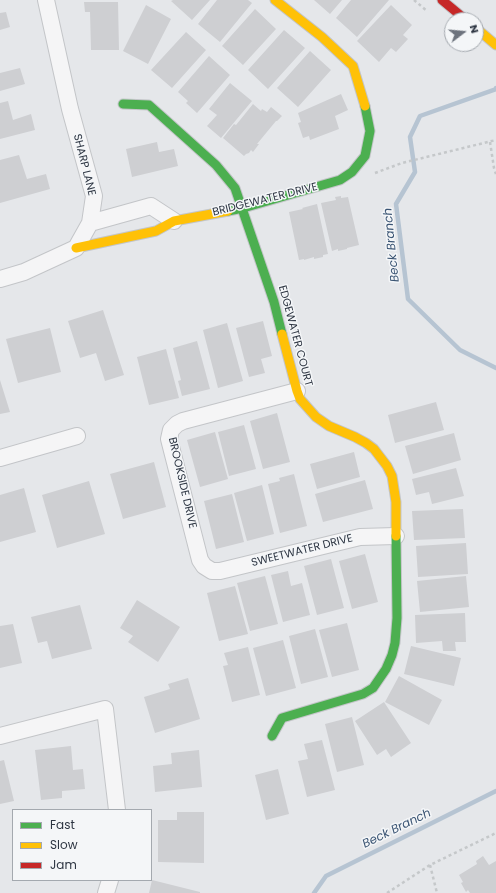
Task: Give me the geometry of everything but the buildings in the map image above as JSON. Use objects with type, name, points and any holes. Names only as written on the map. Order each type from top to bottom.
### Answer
[{"type":"street","name":"SHARP LANE","points":[[46,0],[70,110],[94,196],[90,223],[76,248]]},
{"type":"street","name":"BRIDGEWATER DRIVE","points":[[76,248],[156,231],[174,221],[243,208],[340,180],[352,172],[365,156],[370,131],[353,66],[322,37],[275,0]]},
{"type":"street","points":[[442,0],[456,12]]},
{"type":"street","points":[[484,35],[496,44]]},
{"type":"street","name":"EDGEWATER COURT","points":[[124,104],[149,105],[216,165],[235,188],[274,302],[300,399],[316,417],[329,426],[355,437],[374,449],[387,466],[392,476],[396,502],[397,618],[395,642],[386,669],[373,688],[363,694],[282,718],[272,736]]},
{"type":"street","points":[[90,223],[151,206],[174,221]]},
{"type":"street","points":[[0,279],[24,272],[76,248]]},
{"type":"street","name":"BROOKSIDE DRIVE","points":[[209,570],[200,560],[170,439],[171,430],[183,421],[297,391]]},
{"type":"street","points":[[0,458],[77,436]]},
{"type":"street","name":"SWEETWATER DRIVE","points":[[209,570],[212,572],[220,571],[360,537],[396,536]]},
{"type":"street","points":[[0,736],[105,709],[117,809]]},
{"type":"street","points":[[106,893],[110,881]]},
{"type":"path","points":[[402,163],[496,140]]},
{"type":"path","points":[[490,142],[496,174]]},
{"type":"path","points":[[387,893],[430,865],[496,833]]},
{"type":"path","points":[[430,865],[437,893]]},
{"type":"waterway","name":"Beck Branch","points":[[496,88],[420,116],[410,137],[415,172],[396,204],[408,299],[460,350],[496,368]]},
{"type":"waterway","name":"Beck Branch","points":[[314,893],[326,876],[496,791]]},
{"type":"traffic: fast","points":[[123,104],[149,105],[216,165],[235,188],[274,302],[282,334]]},
{"type":"traffic: fast","points":[[228,211],[340,180],[352,172],[365,156],[370,131],[365,106]]},
{"type":"traffic: fast","points":[[272,736],[282,718],[363,694],[373,688],[386,669],[395,643],[397,618],[396,536]]},
{"type":"traffic: slow","points":[[275,0],[322,37],[353,66],[365,106]]},
{"type":"traffic: slow","points":[[484,35],[496,45]]},
{"type":"traffic: slow","points":[[76,248],[156,231],[174,221],[228,211]]},
{"type":"traffic: slow","points":[[282,334],[300,399],[316,417],[329,426],[355,437],[374,449],[387,466],[392,476],[396,502],[396,536]]},
{"type":"traffic: jam","points":[[442,0],[456,12]]}]
